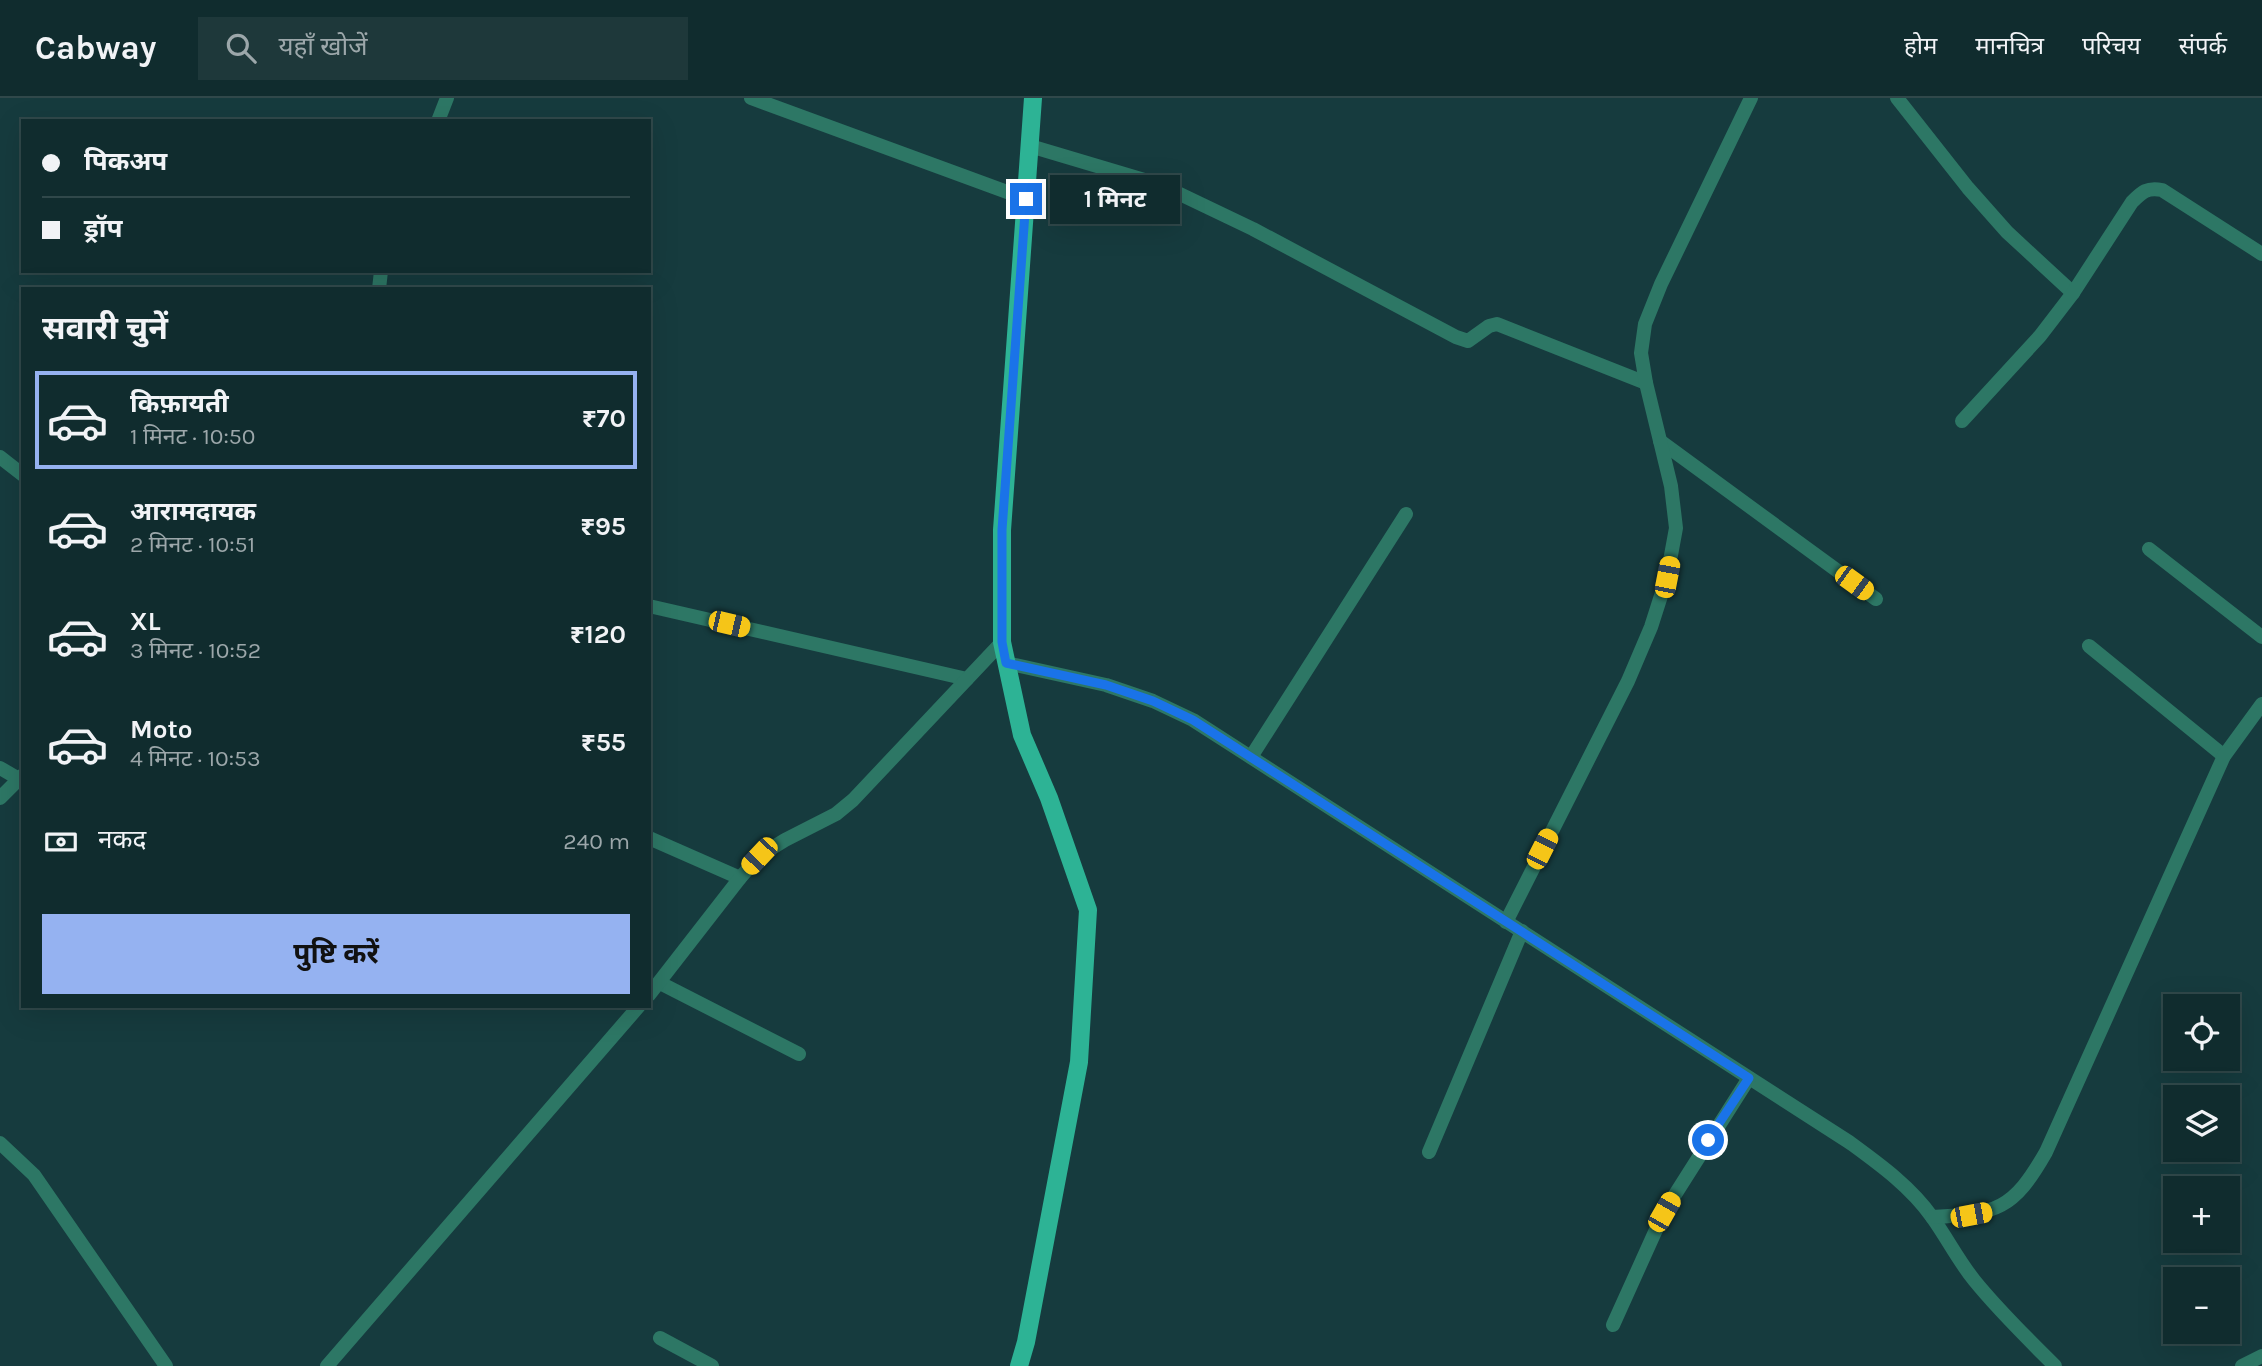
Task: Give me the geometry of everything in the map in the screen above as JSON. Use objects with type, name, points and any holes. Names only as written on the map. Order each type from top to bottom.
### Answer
[{"type":"main road","points":[[1019,1366],[1026,1342],[1079,1062],[1088,910],[1049,798],[1022,735],[1002,642],[1002,530],[1033,98]]},
{"type":"street","points":[[439,119],[447,98]]},
{"type":"street","points":[[751,98],[1026,199]]},
{"type":"street","points":[[1506,922],[1628,681],[1651,627],[1667,577],[1676,528],[1671,486],[1641,354],[1645,324],[1661,284],[1751,98]]},
{"type":"street","points":[[1897,98],[1983,206],[2073,293]]},
{"type":"street","points":[[1030,146],[1161,186],[1182,195],[1253,229],[1456,337],[1468,341],[1489,326],[1497,324],[1646,383]]},
{"type":"street","points":[[1962,421],[2040,336],[2073,293],[2132,202],[2143,191],[2153,188],[2162,190],[2262,254]]},
{"type":"street","points":[[1660,441],[1876,599]]},
{"type":"street","points":[[0,457],[21,473]]},
{"type":"street","points":[[1251,757],[1406,514]]},
{"type":"street","points":[[2150,550],[2262,637]]},
{"type":"street","points":[[651,606],[967,679]]},
{"type":"street","points":[[651,993],[759,856],[836,814],[853,800],[1002,642]]},
{"type":"street","points":[[2089,646],[2224,756]]},
{"type":"street","points":[[1006,663],[1106,685],[1153,701],[1193,720],[1849,1142],[1887,1169],[1911,1191],[1932,1217],[1973,1279],[2005,1317],[2055,1366]]},
{"type":"street","points":[[1932,1217],[1986,1212],[2010,1200],[2029,1181],[2052,1139],[2224,756],[2262,704]]},
{"type":"street","points":[[0,768],[21,777],[0,798]]},
{"type":"street","points":[[651,839],[740,878]]},
{"type":"street","points":[[1429,1152],[1522,931]]},
{"type":"street","points":[[660,983],[799,1054]]},
{"type":"street","points":[[327,1366],[637,1008]]},
{"type":"street","points":[[1613,1325],[1664,1212],[1749,1078]]},
{"type":"street","points":[[0,1143],[34,1175],[166,1366]]},
{"type":"street","points":[[660,1338],[712,1366]]},
{"type":"street","points":[[2242,1366],[2262,1356]]},
{"type":"route","points":[[1026,199],[1002,530],[1002,642],[1006,663],[1106,685],[1153,701],[1193,720],[1749,1078],[1708,1140]]}]
